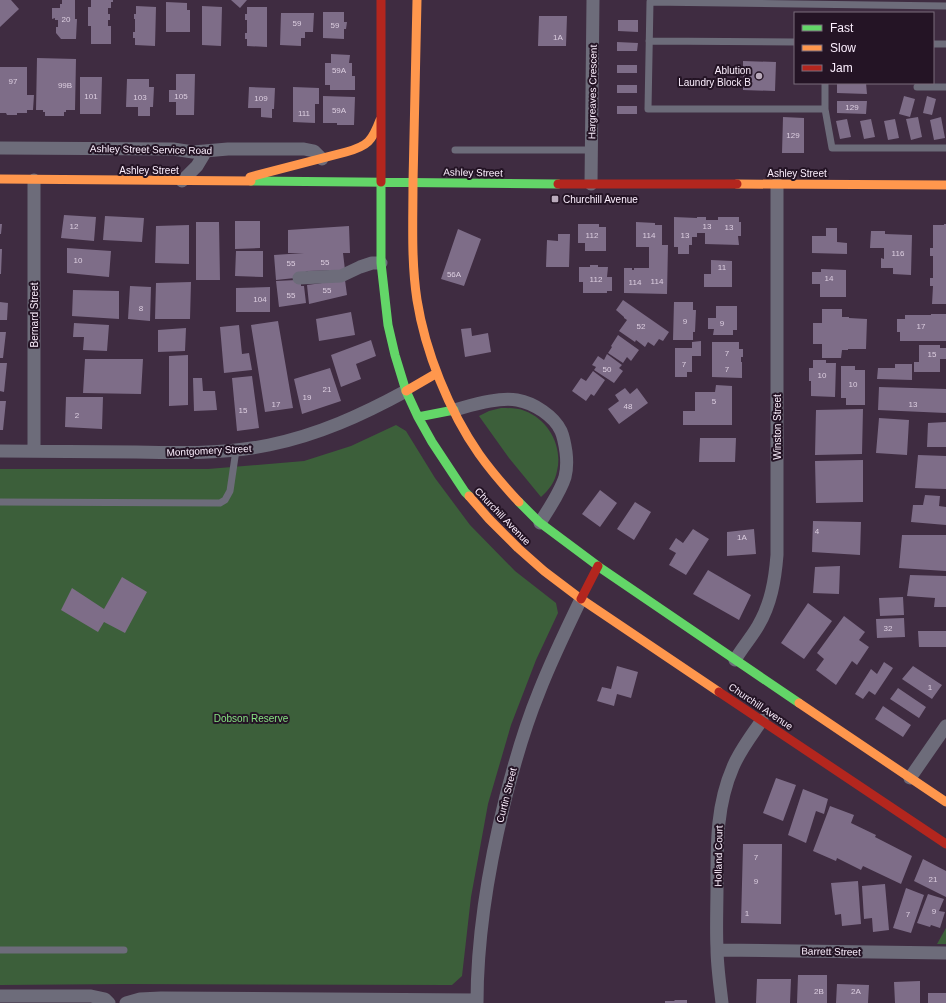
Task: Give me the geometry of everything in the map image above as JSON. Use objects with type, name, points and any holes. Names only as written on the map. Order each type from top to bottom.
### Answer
[{"type":"main road","name":"Churchill Avenue","points":[[381,0],[381,263],[388,325],[406,391],[418,417],[436,448],[465,492],[489,519],[520,546],[544,571],[581,599],[740,701],[762,720],[892,803],[946,844]]},
{"type":"main road","points":[[417,0],[413,182],[413,268],[417,301],[424,334],[437,373],[471,442],[493,473],[538,526],[735,660],[756,678],[908,781],[946,802]]},
{"type":"main road","points":[[235,181],[355,149],[368,143],[372,139],[381,117]]},
{"type":"main road","name":"Ashley Street","points":[[0,180],[946,185]]},
{"type":"main road","points":[[406,391],[437,373]]},
{"type":"main road","points":[[418,417],[454,410]]},
{"type":"main road","points":[[581,599],[598,566]]},
{"type":"street","name":"Hargreaves Crescent","points":[[591,184],[593,0]]},
{"type":"street","name":"Ashley Street Service Road","points":[[0,148],[178,149],[193,152],[228,149],[304,149],[314,151],[322,159]]},
{"type":"street","points":[[182,181],[198,166],[206,151]]},
{"type":"street","name":"Bernard Street","points":[[34,180],[34,451]]},
{"type":"street","name":"Winston Street","points":[[735,660],[758,626],[768,606],[773,589],[777,555],[777,184]]},
{"type":"street","points":[[299,278],[341,276],[372,263],[381,263]]},
{"type":"street","name":"Montgomery Street","points":[[0,451],[167,453],[236,450],[268,446],[337,425],[406,391]]},
{"type":"street","points":[[454,410],[495,401],[517,400],[530,404],[542,411],[553,420],[561,430],[565,442],[567,466],[565,476],[561,487],[538,526]]},
{"type":"street","name":"Curtin Street","points":[[477,1001],[479,956],[484,907],[490,866],[499,822],[524,733],[539,692],[581,599]]},
{"type":"street","name":"Holland Court","points":[[722,1003],[717,950],[717,856],[720,810],[733,766],[762,720]]},
{"type":"street","points":[[908,781],[946,726]]},
{"type":"street","name":"Barrett Street","points":[[717,950],[946,953]]},
{"type":"street","points":[[0,996],[91,996],[105,1000],[109,1003]]},
{"type":"street","points":[[126,1003],[140,999],[477,1001]]},
{"type":"lane","points":[[825,110],[648,109],[650,2],[760,2],[826,4],[850,2],[909,9],[924,3],[946,6]]},
{"type":"lane","points":[[825,12],[826,4]]},
{"type":"lane","points":[[649,41],[794,42]]},
{"type":"lane","points":[[934,44],[946,44]]},
{"type":"lane","points":[[825,84],[825,110],[832,148],[946,148]]},
{"type":"lane","points":[[917,87],[946,87]]},
{"type":"lane","points":[[455,150],[592,150]]},
{"type":"lane","points":[[0,502],[220,503],[225,500],[230,491],[236,450]]},
{"type":"lane","points":[[0,950],[124,950]]},
{"type":"green space","points":[[501,408],[520,409],[534,415],[552,435],[558,453],[557,471],[551,486],[541,497],[509,458],[479,416],[489,411]]},
{"type":"green space","name":"Dobson Reserve","points":[[396,425],[406,431],[435,478],[470,525],[515,571],[556,603],[558,613],[536,660],[511,725],[488,804],[471,897],[462,976],[452,985],[0,985],[0,469],[208,469],[304,461],[351,446]]},
{"type":"green space","points":[[946,928],[946,944],[937,944]]},
{"type":"building","points":[[0,0],[11,0],[19,9],[0,27]]},
{"type":"building","points":[[62,0],[75,0],[75,19],[77,19],[76,39],[61,39],[56,33],[58,20],[55,20],[55,18],[52,19],[52,8],[60,8]]},
{"type":"building","points":[[91,0],[113,0],[113,2],[111,2],[111,8],[108,8],[110,20],[108,20],[108,26],[111,26],[111,44],[91,44],[91,26],[88,26],[88,7],[91,7]]},
{"type":"building","points":[[231,0],[247,0],[240,8]]},
{"type":"building","points":[[166,2],[187,3],[187,10],[190,10],[190,32],[166,32]]},
{"type":"building","points":[[136,6],[156,7],[155,46],[135,45],[133,32],[135,32],[134,14],[136,14]]},
{"type":"building","points":[[202,6],[222,7],[221,46],[202,45]]},
{"type":"building","points":[[247,7],[267,7],[267,47],[247,46],[245,33],[247,33],[247,20],[245,20],[245,14],[247,14]]},
{"type":"building","points":[[323,12],[344,12],[344,22],[347,22],[346,29],[344,29],[344,39],[323,38]]},
{"type":"building","points":[[281,13],[314,13],[313,32],[305,32],[305,38],[301,38],[301,46],[280,45]]},
{"type":"building","points":[[539,16],[567,16],[566,46],[538,46]]},
{"type":"building","points":[[618,20],[638,20],[638,32],[618,31]]},
{"type":"building","points":[[617,42],[638,43],[637,51],[617,51]]},
{"type":"building","points":[[331,54],[350,55],[349,63],[352,63],[352,76],[355,76],[355,90],[330,90],[330,85],[325,85],[325,63],[331,63]]},
{"type":"building","points":[[37,58],[76,59],[75,110],[66,110],[66,112],[64,112],[64,116],[45,116],[45,112],[43,112],[43,110],[36,110]]},
{"type":"building","name":"Ablution Laundry Block B","points":[[743,61],[776,62],[775,91],[743,90]]},
{"type":"building","points":[[617,65],[637,65],[637,73],[617,73]]},
{"type":"building","points":[[0,67],[27,67],[27,95],[34,95],[33,110],[27,110],[27,113],[17,113],[17,115],[0,113]]},
{"type":"building","points":[[176,74],[195,74],[194,115],[176,115],[176,102],[169,102],[169,90],[176,90]]},
{"type":"building","points":[[80,77],[102,77],[101,114],[80,114]]},
{"type":"building","points":[[127,79],[149,79],[149,87],[154,87],[153,107],[150,107],[150,116],[138,116],[138,107],[126,107]]},
{"type":"building","points":[[837,84],[866,84],[867,94],[837,93]]},
{"type":"building","points":[[617,85],[637,85],[637,93],[617,93]]},
{"type":"building","points":[[249,87],[275,88],[272,118],[261,117],[261,108],[248,108]]},
{"type":"building","points":[[293,87],[319,88],[319,104],[315,104],[315,123],[293,122]]},
{"type":"building","points":[[323,96],[355,97],[354,125],[323,123]]},
{"type":"building","points":[[904,96],[915,99],[910,117],[899,114]]},
{"type":"building","points":[[927,96],[936,99],[932,115],[923,113]]},
{"type":"building","points":[[837,101],[867,101],[866,114],[837,113]]},
{"type":"building","points":[[617,106],[637,106],[637,114],[617,114]]},
{"type":"building","points":[[783,117],[804,118],[804,153],[782,153]]},
{"type":"building","points":[[918,117],[922,137],[911,140],[906,119]]},
{"type":"building","points":[[941,117],[945,138],[934,140],[930,120]]},
{"type":"building","points":[[847,119],[851,137],[840,139],[836,121]]},
{"type":"building","points":[[871,119],[875,137],[864,139],[860,121]]},
{"type":"building","points":[[895,119],[899,138],[888,140],[884,121]]},
{"type":"building","points":[[64,215],[96,217],[94,241],[61,238]]},
{"type":"building","points":[[105,216],[144,218],[142,242],[103,240]]},
{"type":"building","points":[[674,217],[706,217],[706,220],[718,220],[718,217],[739,217],[739,222],[741,222],[741,236],[738,236],[739,245],[705,244],[705,233],[697,233],[697,237],[692,237],[692,245],[689,245],[689,254],[678,254],[678,247],[674,247]]},
{"type":"building","points":[[235,221],[260,221],[260,248],[235,249]]},
{"type":"building","points":[[196,222],[219,222],[220,280],[196,280]]},
{"type":"building","points":[[636,222],[662,225],[662,245],[668,245],[667,294],[624,293],[624,268],[632,268],[632,270],[634,270],[634,268],[649,268],[649,247],[636,247]]},
{"type":"building","points":[[0,224],[2,224],[1,234],[0,234]]},
{"type":"building","points":[[578,224],[599,224],[599,227],[606,227],[606,251],[585,251],[585,243],[578,243]]},
{"type":"building","points":[[946,224],[946,304],[932,304],[933,286],[930,286],[930,278],[933,278],[933,256],[930,256],[930,248],[933,248],[933,225]]},
{"type":"building","points":[[189,225],[189,264],[155,263],[156,226]]},
{"type":"building","points":[[349,226],[350,253],[343,253],[345,270],[307,271],[295,278],[276,280],[274,255],[304,253],[288,253],[288,230]]},
{"type":"building","points":[[826,228],[837,228],[837,242],[847,243],[847,254],[812,253],[812,236],[826,236]]},
{"type":"building","points":[[458,229],[481,239],[464,286],[441,279]]},
{"type":"building","points":[[871,231],[885,231],[885,234],[912,235],[911,275],[893,274],[893,268],[881,268],[881,258],[884,259],[884,248],[870,248]]},
{"type":"building","points":[[558,234],[570,234],[569,267],[546,267],[547,240],[558,241]]},
{"type":"building","points":[[67,248],[111,251],[109,277],[67,273]]},
{"type":"building","points":[[0,249],[2,249],[1,274],[0,274]]},
{"type":"building","points":[[236,251],[263,251],[263,277],[235,276]]},
{"type":"building","points":[[711,260],[732,261],[732,287],[704,287],[704,274],[711,274]]},
{"type":"building","points":[[590,265],[608,267],[607,277],[612,277],[612,291],[607,291],[607,293],[583,293],[583,282],[579,282],[579,267],[590,267]]},
{"type":"building","points":[[821,269],[846,270],[846,297],[820,297],[820,284],[812,284],[812,272],[821,272]]},
{"type":"building","points":[[296,280],[297,284],[304,286],[306,303],[279,307],[276,281]]},
{"type":"building","points":[[345,280],[347,295],[309,304],[307,285]]},
{"type":"building","points":[[191,282],[190,319],[155,319],[156,283]]},
{"type":"building","points":[[130,286],[151,287],[150,321],[128,319]]},
{"type":"building","points":[[270,287],[270,312],[236,312],[236,288]]},
{"type":"building","points":[[73,290],[119,291],[119,319],[72,316]]},
{"type":"building","points":[[623,300],[669,332],[663,341],[659,339],[654,346],[648,342],[645,347],[636,340],[635,342],[619,331],[627,320],[616,310]]},
{"type":"building","points":[[0,302],[8,303],[7,320],[0,320]]},
{"type":"building","points":[[674,302],[693,302],[693,310],[696,310],[693,340],[673,340]]},
{"type":"building","points":[[716,306],[737,306],[737,330],[733,330],[733,335],[713,335],[714,329],[708,329],[708,318],[716,318]]},
{"type":"building","points":[[822,309],[842,309],[842,317],[867,319],[866,349],[842,350],[841,358],[822,358],[822,344],[813,344],[813,323],[822,323]]},
{"type":"building","points":[[351,312],[355,335],[319,341],[316,319]]},
{"type":"building","points":[[946,314],[946,341],[900,341],[900,332],[897,332],[897,319],[905,319],[905,315]]},
{"type":"building","points":[[278,321],[293,408],[265,412],[251,325]]},
{"type":"building","points":[[74,323],[109,325],[107,351],[83,350],[84,337],[73,337]]},
{"type":"building","points":[[239,325],[242,354],[249,353],[252,370],[224,373],[220,327]]},
{"type":"building","points":[[186,328],[185,351],[158,352],[158,330]]},
{"type":"building","points":[[471,328],[472,336],[488,333],[491,352],[465,357],[461,329]]},
{"type":"building","points":[[0,332],[6,332],[3,358],[0,358]]},
{"type":"building","points":[[618,335],[639,350],[631,361],[627,357],[623,363],[608,353]]},
{"type":"building","points":[[371,340],[376,356],[356,364],[361,379],[341,387],[331,355]]},
{"type":"building","points":[[701,341],[701,356],[692,356],[692,372],[687,372],[687,377],[675,377],[675,348],[692,348],[692,342]]},
{"type":"building","points":[[712,342],[739,342],[739,349],[743,349],[743,357],[741,357],[742,378],[712,377]]},
{"type":"building","points":[[919,345],[940,345],[940,348],[946,348],[946,359],[940,359],[940,372],[914,372],[914,362],[919,362]]},
{"type":"building","points":[[607,354],[622,365],[619,368],[623,371],[614,383],[594,370],[596,367],[592,365],[598,356],[604,360]]},
{"type":"building","points":[[188,355],[188,405],[169,406],[169,356]]},
{"type":"building","points":[[85,359],[143,359],[141,394],[83,393]]},
{"type":"building","points":[[813,360],[826,360],[826,363],[836,363],[835,397],[811,396],[809,368],[813,368]]},
{"type":"building","points":[[0,363],[7,363],[4,392],[0,391]]},
{"type":"building","points":[[895,364],[912,364],[912,380],[877,379],[878,368],[895,368]]},
{"type":"building","points":[[841,366],[855,366],[855,370],[865,370],[865,405],[846,405],[846,398],[841,398]]},
{"type":"building","points":[[330,368],[341,401],[302,414],[294,379]]},
{"type":"building","points":[[593,371],[605,380],[594,396],[591,394],[586,401],[572,391],[581,378],[586,381]]},
{"type":"building","points":[[252,376],[259,428],[237,431],[232,378]]},
{"type":"building","points":[[193,378],[202,378],[203,391],[215,391],[217,410],[194,411]]},
{"type":"building","points":[[716,385],[732,386],[732,425],[683,425],[683,411],[695,411],[695,392],[715,392]]},
{"type":"building","points":[[879,387],[946,389],[946,413],[878,410]]},
{"type":"building","points":[[625,388],[630,394],[637,388],[648,403],[619,424],[608,409],[619,401],[615,395]]},
{"type":"building","points":[[66,397],[103,397],[102,429],[65,427]]},
{"type":"building","points":[[0,401],[6,401],[3,430],[0,430]]},
{"type":"building","points":[[863,409],[862,454],[815,455],[816,410]]},
{"type":"building","points":[[879,418],[909,420],[907,455],[876,453]]},
{"type":"building","points":[[946,422],[946,447],[927,447],[928,423]]},
{"type":"building","points":[[700,438],[736,438],[735,462],[699,462]]},
{"type":"building","points":[[918,455],[946,456],[946,489],[915,488]]},
{"type":"building","points":[[863,460],[863,502],[816,503],[815,461]]},
{"type":"building","points":[[600,490],[617,503],[600,527],[582,514]]},
{"type":"building","points":[[925,495],[940,496],[939,506],[946,507],[946,525],[911,522],[913,505],[923,505]]},
{"type":"building","points":[[635,502],[651,512],[634,540],[617,529]]},
{"type":"building","points":[[813,521],[861,522],[860,555],[812,552]]},
{"type":"building","points":[[693,529],[709,539],[686,575],[669,565],[676,553],[669,549],[676,538],[683,543]]},
{"type":"building","points":[[754,529],[756,554],[727,556],[727,532]]},
{"type":"building","points":[[902,535],[946,535],[946,571],[899,568]]},
{"type":"building","points":[[840,566],[839,594],[813,593],[815,567]]},
{"type":"building","points":[[708,570],[751,595],[739,620],[693,594]]},
{"type":"building","points":[[910,575],[946,576],[946,607],[934,607],[935,598],[907,596]]},
{"type":"building","points":[[122,577],[147,592],[125,633],[104,622],[98,632],[61,610],[72,588],[104,609]]},
{"type":"building","points":[[903,597],[904,615],[880,616],[879,598]]},
{"type":"building","points":[[808,603],[832,621],[804,659],[781,643]]},
{"type":"building","points":[[844,616],[865,632],[859,640],[869,647],[857,665],[852,661],[836,685],[816,670],[824,659],[817,653]]},
{"type":"building","points":[[904,618],[905,637],[877,638],[876,619]]},
{"type":"building","points":[[918,631],[946,631],[946,647],[919,647]]},
{"type":"building","points":[[884,662],[893,668],[875,695],[869,691],[863,699],[855,694],[871,669],[877,674]]},
{"type":"building","points":[[617,666],[638,672],[631,698],[617,694],[614,706],[597,701],[602,687],[611,689]]},
{"type":"building","points":[[913,666],[942,685],[932,699],[902,679]]},
{"type":"building","points":[[898,688],[926,707],[919,718],[890,699]]},
{"type":"building","points":[[883,706],[911,725],[903,737],[875,719]]},
{"type":"building","points":[[776,778],[796,785],[783,821],[763,813]]},
{"type":"building","points":[[803,789],[828,799],[824,814],[816,811],[806,843],[788,835]]},
{"type":"building","points":[[830,806],[854,815],[851,823],[876,835],[875,837],[912,856],[901,884],[863,866],[861,870],[837,858],[836,861],[813,851]]},
{"type":"building","points":[[743,844],[782,844],[781,924],[741,923]]},
{"type":"building","points":[[923,859],[946,871],[946,897],[914,881]]},
{"type":"building","points":[[858,881],[861,924],[842,926],[841,914],[835,915],[831,883]]},
{"type":"building","points":[[885,884],[889,930],[873,932],[872,918],[864,919],[862,886]]},
{"type":"building","points":[[906,888],[924,895],[911,933],[893,928]]},
{"type":"building","points":[[928,894],[944,899],[939,911],[945,912],[940,928],[917,923]]},
{"type":"building","points":[[798,975],[827,975],[827,1003],[797,1003]]},
{"type":"building","points":[[757,979],[791,979],[790,1003],[756,1003]]},
{"type":"building","points":[[920,981],[920,1003],[895,1003],[894,982]]},
{"type":"building","points":[[837,984],[869,985],[868,1003],[836,1003]]},
{"type":"building","points":[[928,993],[946,993],[946,1003],[928,1003]]},
{"type":"building","points":[[674,1000],[687,1000],[687,1003],[665,1003],[665,1001],[675,1001]]},
{"type":"traffic: fast","points":[[251,181],[558,184]]},
{"type":"traffic: fast","points":[[381,182],[381,263],[388,325],[395,355],[406,391],[418,417],[432,442],[469,496]]},
{"type":"traffic: fast","points":[[418,417],[454,410]]},
{"type":"traffic: fast","points":[[519,502],[539,522],[602,569],[799,703]]},
{"type":"traffic: slow","points":[[413,182],[417,0]]},
{"type":"traffic: slow","points":[[250,177],[346,152],[364,145],[372,138],[380,120]]},
{"type":"traffic: slow","points":[[0,179],[251,181]]},
{"type":"traffic: slow","points":[[413,182],[415,285],[421,319],[432,360],[448,400],[468,437],[488,467],[519,502]]},
{"type":"traffic: slow","points":[[737,184],[946,185]]},
{"type":"traffic: slow","points":[[406,391],[437,373]]},
{"type":"traffic: slow","points":[[469,496],[489,519],[544,571],[581,599],[719,692]]},
{"type":"traffic: slow","points":[[799,703],[946,802]]},
{"type":"traffic: jam","points":[[381,0],[381,182]]},
{"type":"traffic: jam","points":[[558,184],[737,184]]},
{"type":"traffic: jam","points":[[581,599],[598,566]]},
{"type":"traffic: jam","points":[[719,692],[946,844]]},
{"type":"place","name":"Ablution Laundry Block B","points":[[759,76]]},
{"type":"place","name":"Churchill Avenue","points":[[555,199]]}]
